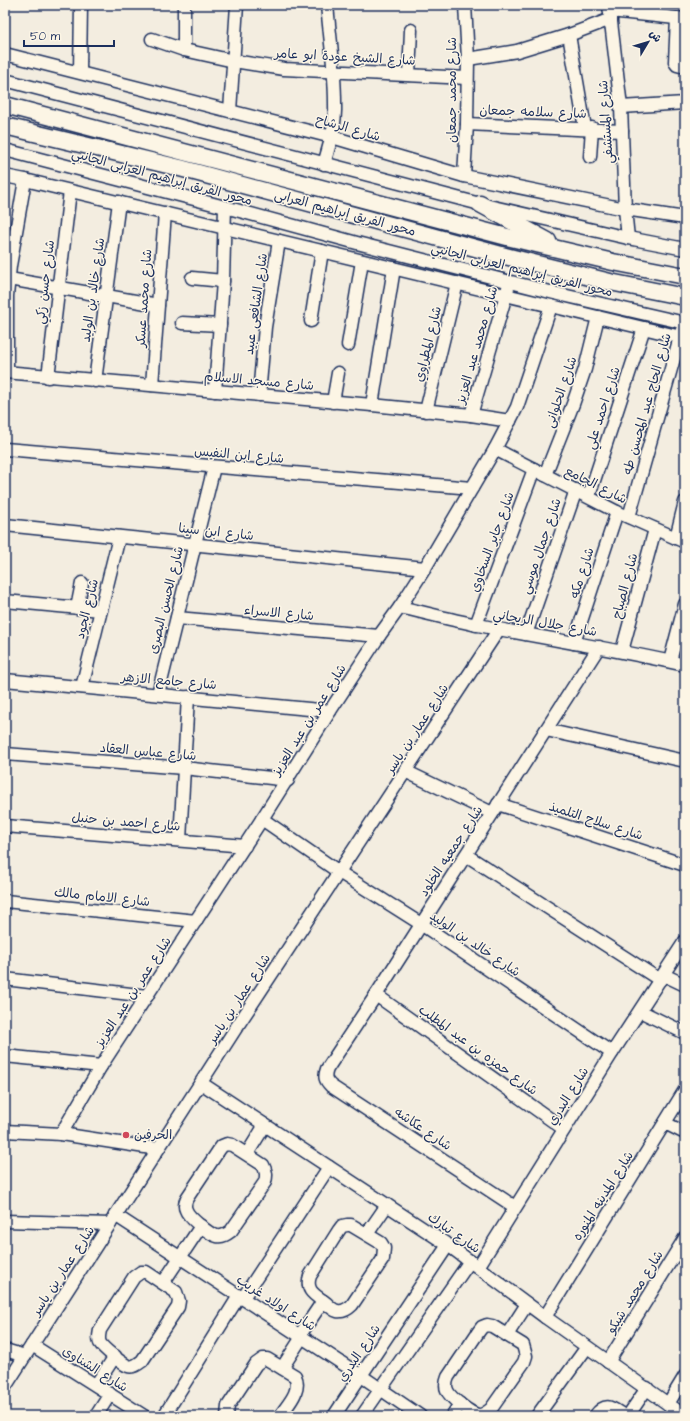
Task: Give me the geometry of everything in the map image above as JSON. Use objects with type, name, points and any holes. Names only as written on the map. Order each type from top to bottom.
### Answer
[{"type":"main road","name":"محور الفريق إبراهيم العرابى","points":[[5,105],[511,238],[685,276]]},
{"type":"main road","name":"محور الفريق إبراهيم العرابى","points":[[5,126],[180,168],[505,256],[610,282],[685,297]]},
{"type":"main road","points":[[480,204],[567,251]]},
{"type":"street","points":[[80,72],[81,5]]},
{"type":"street","points":[[184,5],[184,50]]},
{"type":"street","points":[[230,111],[237,5]]},
{"type":"street","points":[[324,164],[332,137],[336,104],[327,5]]},
{"type":"street","name":"شارع محمد جمعان","points":[[464,176],[467,124],[468,59],[465,5]]},
{"type":"street","points":[[468,59],[517,51],[569,35],[610,12],[681,18],[675,62],[680,67],[685,67]]},
{"type":"street","name":"شارع المستشفي","points":[[610,12],[621,107],[625,209],[628,238]]},
{"type":"street","points":[[409,75],[411,30]]},
{"type":"street","points":[[569,35],[589,128],[590,157]]},
{"type":"street","name":"شارع الشيخ عودة ابو عامر","points":[[152,39],[184,50],[234,61],[284,69],[467,78]]},
{"type":"street","name":"شارع الرشاح","points":[[5,54],[332,137],[464,176],[625,209],[685,218]]},
{"type":"street","points":[[5,80],[480,204],[628,238],[685,249]]},
{"type":"street","points":[[621,107],[685,103]]},
{"type":"street","name":"شارع سلامه جمعان","points":[[467,124],[622,130]]},
{"type":"street","name":"محور الفريق إبراهيم العرابى الجانبي","points":[[5,150],[509,282],[684,323]]},
{"type":"street","points":[[5,176],[70,190],[683,337]]},
{"type":"street","points":[[6,372],[7,296],[10,266],[25,180]]},
{"type":"street","name":"شارع حسن زكي","points":[[48,376],[70,190]]},
{"type":"street","name":"شارع خالد بن الوليد","points":[[95,381],[119,202]]},
{"type":"street","points":[[215,391],[223,281],[225,207]]},
{"type":"street","name":"شارع محمد عسكر","points":[[152,386],[164,213]]},
{"type":"street","name":"شارع الشافعى عبيد","points":[[259,395],[265,327],[279,241]]},
{"type":"street","points":[[311,321],[322,251]]},
{"type":"street","points":[[348,345],[362,261]]},
{"type":"street","points":[[372,405],[394,268]]},
{"type":"street","points":[[192,278],[223,281]]},
{"type":"street","points":[[9,279],[158,305]]},
{"type":"street","name":"شارع محمد عبد العزيز","points":[[471,415],[509,282]]},
{"type":"street","name":"شارع المطراوي","points":[[426,411],[457,284]]},
{"type":"street","name":"شارع عمر بن عبد العزيز","points":[[61,1134],[101,1066],[288,780],[330,711],[425,568],[510,421],[522,393],[551,306]]},
{"type":"street","name":"شارع الحلوانى","points":[[539,472],[573,404],[585,369],[598,317]]},
{"type":"street","points":[[182,323],[220,325]]},
{"type":"street","name":"شارع الحاج عبد المحسن طه","points":[[629,517],[683,337],[684,323]]},
{"type":"street","name":"شارع احمد علي","points":[[589,496],[644,328]]},
{"type":"street","name":"شارع مسجد الاسلام","points":[[6,372],[372,405],[471,415],[510,421]]},
{"type":"street","points":[[333,402],[338,373]]},
{"type":"street","name":"شارع ابن النفيس","points":[[5,449],[472,488]]},
{"type":"street","name":"شارع الجامع","points":[[495,449],[589,496],[617,512],[680,540]]},
{"type":"street","name":"شارع الحسن البصرى","points":[[158,694],[214,467]]},
{"type":"street","name":"شارع جابر السخاوي","points":[[476,625],[539,472]]},
{"type":"street","name":"شارع جمال موسي","points":[[526,634],[576,490]]},
{"type":"street","points":[[680,540],[685,502]]},
{"type":"street","name":"شارع مكه","points":[[574,644],[617,512]]},
{"type":"street","name":"شارع ابن سينا","points":[[5,525],[425,568]]},
{"type":"street","name":"شارع الصباح","points":[[622,651],[655,529]]},
{"type":"street","name":"شارع الجود","points":[[82,687],[119,537]]},
{"type":"street","points":[[77,608],[82,583]]},
{"type":"street","points":[[5,601],[101,610]]},
{"type":"street","points":[[670,661],[685,604]]},
{"type":"street","name":"شارع جلال الريحاني","points":[[400,607],[476,625],[574,644],[622,651],[685,665]]},
{"type":"street","name":"شارع الاسراء","points":[[177,618],[379,636]]},
{"type":"street","name":"شارع عمار بن ياسر","points":[[5,1386],[201,1083],[499,629]]},
{"type":"street","name":"شارع جمعيه الخلود","points":[[326,1069],[376,994],[599,647]]},
{"type":"street","name":"شارع جامع الازهر","points":[[5,680],[188,696],[330,711]]},
{"type":"street","points":[[180,840],[188,696]]},
{"type":"street","points":[[546,730],[685,761]]},
{"type":"street","name":"شارع عباس العقاد","points":[[5,754],[184,768],[288,780]]},
{"type":"street","name":"شارع سلاح التلميذ","points":[[406,772],[495,808],[685,865]]},
{"type":"street","name":"شارع خالد بن الوليد","points":[[262,819],[339,872],[421,924],[612,1053]]},
{"type":"street","name":"شارع احمد بن حنبل","points":[[5,826],[245,846]]},
{"type":"street","points":[[466,854],[662,978],[685,985]]},
{"type":"street","name":"شارع الامام مالك","points":[[5,901],[196,921]]},
{"type":"street","name":"شارع البدري","points":[[362,1416],[515,1207],[685,941]]},
{"type":"street","points":[[5,979],[147,996]]},
{"type":"street","name":"شارع حمزه بن عبد المطلب","points":[[376,994],[564,1129]]},
{"type":"street","points":[[640,1011],[685,1033]]},
{"type":"street","points":[[5,1056],[101,1066]]},
{"type":"street","name":"شارع عكاشه","points":[[326,1069],[326,1082],[331,1086],[515,1207]]},
{"type":"street","name":"شارع تبارك","points":[[201,1083],[448,1245],[545,1317],[685,1416]]},
{"type":"street","name":"شارع المدينه المنوره","points":[[545,1317],[685,1090]]},
{"type":"street","points":[[665,1123],[685,1133]]},
{"type":"street","points":[[247,1154],[265,1125]]},
{"type":"street","points":[[5,1131],[61,1134],[158,1149]]},
{"type":"street","points":[[227,1144],[232,1145],[247,1154],[263,1165],[267,1176],[265,1182],[231,1230],[221,1236],[215,1236],[189,1217],[185,1204],[187,1198],[222,1146],[227,1144]]},
{"type":"street","points":[[164,1416],[241,1297],[329,1167]]},
{"type":"street","points":[[367,1234],[387,1205]]},
{"type":"street","points":[[5,1221],[113,1219]]},
{"type":"street","name":"شارع اولاد غريب","points":[[113,1219],[180,1257],[420,1416]]},
{"type":"street","points":[[351,1225],[367,1234],[381,1243],[384,1248],[383,1259],[352,1305],[348,1309],[337,1311],[312,1294],[308,1282],[310,1276],[342,1226],[351,1225]]},
{"type":"street","points":[[163,1283],[201,1226]]},
{"type":"street","name":"شارع محمد شيكو","points":[[608,1362],[685,1238]]},
{"type":"street","name":"شارع البدري","points":[[334,1416],[448,1245]]},
{"type":"street","points":[[141,1272],[146,1272],[163,1283],[176,1292],[179,1301],[178,1307],[142,1361],[138,1364],[128,1366],[103,1347],[100,1342],[100,1330],[134,1277],[141,1272]]},
{"type":"street","points":[[282,1368],[323,1301]]},
{"type":"street","points":[[507,1335],[527,1304]]},
{"type":"street","points":[[487,1325],[492,1326],[507,1335],[523,1345],[525,1350],[524,1362],[491,1410],[481,1415],[475,1414],[450,1396],[446,1384],[448,1377],[482,1327],[487,1325]]},
{"type":"street","name":"شارع الشناوى","points":[[32,1345],[144,1416]]},
{"type":"street","points":[[537,1416],[587,1346]]},
{"type":"street","points":[[5,1350],[25,1356]]},
{"type":"street","points":[[96,1385],[115,1356]]},
{"type":"street","points":[[227,1416],[228,1406],[259,1361],[263,1359],[267,1359],[295,1376],[298,1386],[297,1391],[280,1416]]},
{"type":"street","points":[[668,1404],[685,1376]]},
{"type":"street","points":[[628,1416],[647,1388]]},
{"type":"street","points":[[96,1416],[110,1394]]},
{"type":"street","points":[[452,1416],[460,1404]]},
{"type":"street","points":[[595,1416],[602,1409],[611,1407],[624,1416]]},
{"type":"place","name":"الحرفين","points":[[126,1135]]}]
